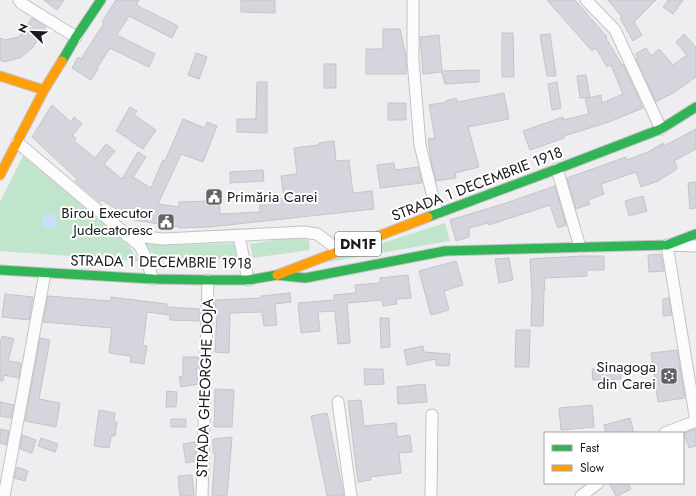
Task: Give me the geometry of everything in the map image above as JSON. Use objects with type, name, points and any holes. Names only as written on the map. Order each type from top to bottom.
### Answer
[{"type":"main road","points":[[0,175],[44,90],[76,38],[102,0]]},
{"type":"main road","points":[[0,76],[44,90]]},
{"type":"main road","name":"STRADA 1 DECEMBRIE 1918","points":[[0,270],[153,279],[208,280],[248,280],[276,275],[557,169],[661,128],[696,107]]},
{"type":"main road","points":[[276,275],[305,278],[445,250],[667,244],[696,234]]},
{"type":"street","points":[[19,0],[21,3],[76,38]]},
{"type":"street","points":[[413,0],[413,60],[420,145],[437,214]]},
{"type":"street","points":[[586,0],[615,30],[661,128]]},
{"type":"street","points":[[17,142],[140,246],[153,279]]},
{"type":"street","points":[[557,169],[580,247]]},
{"type":"street","points":[[127,236],[163,239],[304,232],[317,234],[340,251]]},
{"type":"street","points":[[239,236],[248,280]]},
{"type":"street","points":[[668,432],[696,421],[667,244],[696,246]]},
{"type":"street","points":[[5,496],[45,273]]},
{"type":"street","name":"STRADA GHEORGHE DOJA","points":[[202,496],[208,280]]},
{"type":"street","points":[[338,402],[351,496]]},
{"type":"street","points":[[431,496],[432,415]]},
{"type":"street","points":[[581,496],[597,484]]},
{"type":"green space","points":[[23,156],[125,241],[140,261],[0,251],[0,202]]},
{"type":"green space","points":[[445,223],[450,241],[317,264]]},
{"type":"green space","points":[[308,235],[310,250],[253,258],[250,244]]},
{"type":"green space","points":[[138,238],[160,245],[237,243],[238,259],[164,260],[140,245]]},
{"type":"water","points":[[49,213],[56,218],[57,221],[52,228],[49,229],[42,224],[41,221],[46,214]]},
{"type":"building","points":[[44,0],[64,0],[57,10]]},
{"type":"building","points":[[116,0],[139,0],[136,5],[178,26],[172,38],[129,16],[117,35],[155,54],[149,67],[110,48],[91,80],[72,68],[78,57],[81,59],[104,23],[102,22]]},
{"type":"building","points":[[241,0],[275,0],[275,13],[241,12]]},
{"type":"building","points":[[547,0],[575,0],[607,37],[606,38],[622,65],[623,64],[643,108],[609,122],[564,136],[564,138],[530,150],[523,131],[563,117],[563,120],[589,114],[585,99],[601,95],[602,103],[623,94],[611,65],[607,67],[596,48],[592,51]]},
{"type":"building","points":[[608,0],[656,0],[634,22],[642,35],[633,41],[620,18],[622,17]]},
{"type":"building","points":[[668,0],[683,0],[673,14],[663,7]]},
{"type":"building","points":[[32,18],[46,27],[33,47],[22,57],[4,62],[0,60],[0,38],[5,40],[19,37]]},
{"type":"building","points":[[383,29],[400,29],[406,52],[406,74],[366,74],[366,49],[383,49]]},
{"type":"building","points":[[502,33],[513,33],[514,77],[502,77]]},
{"type":"building","points":[[550,34],[556,76],[547,76],[540,35]]},
{"type":"building","points":[[684,34],[696,47],[696,77],[673,93],[656,102],[635,54],[646,48],[651,56],[659,49],[673,65],[687,55],[676,42]]},
{"type":"building","points":[[439,35],[442,71],[479,70],[479,82],[445,84],[442,72],[423,74],[420,37]]},
{"type":"building","points":[[196,53],[207,57],[199,79],[188,75]]},
{"type":"building","points":[[324,64],[336,64],[336,88],[324,88]]},
{"type":"building","points":[[586,75],[590,97],[580,98],[577,76]]},
{"type":"building","points":[[257,82],[267,82],[267,133],[237,132],[237,119],[256,119]]},
{"type":"building","points":[[557,82],[561,108],[552,110],[548,84]]},
{"type":"building","points":[[504,93],[509,119],[468,127],[479,167],[455,173],[456,178],[436,181],[428,139],[435,138],[429,105],[446,102],[456,98],[458,102]]},
{"type":"building","points":[[388,103],[406,103],[406,120],[388,120]]},
{"type":"building","points":[[52,105],[71,122],[74,117],[82,124],[72,136],[76,138],[74,141],[95,158],[106,144],[115,151],[104,164],[122,179],[138,152],[146,157],[133,177],[151,188],[163,160],[165,161],[183,119],[205,128],[207,122],[217,126],[203,162],[181,154],[158,204],[179,207],[179,202],[209,201],[209,195],[219,194],[220,214],[260,212],[260,201],[284,198],[281,176],[297,174],[294,148],[319,145],[319,143],[334,141],[336,161],[349,160],[353,193],[372,191],[374,209],[210,227],[179,228],[134,220],[102,200],[100,202],[75,181],[77,179],[32,137]]},
{"type":"building","points":[[130,107],[137,111],[134,115],[156,130],[143,149],[116,131]]},
{"type":"building","points":[[696,129],[696,149],[674,161],[677,169],[658,181],[641,187],[636,172],[601,184],[604,194],[588,200],[590,204],[576,209],[567,178],[626,157],[627,160],[650,151],[663,143],[664,146]]},
{"type":"building","points":[[394,163],[395,170],[418,167],[422,183],[380,188],[377,165]]},
{"type":"building","points":[[263,170],[264,181],[230,183],[230,172]]},
{"type":"building","points":[[696,182],[696,208],[690,209],[688,183]]},
{"type":"building","points":[[555,186],[566,225],[558,228],[550,205],[489,225],[488,223],[469,228],[469,237],[456,241],[450,220]]},
{"type":"building","points":[[643,196],[647,211],[629,216],[625,201]]},
{"type":"building","points":[[661,254],[664,271],[649,272],[648,255]]},
{"type":"building","points":[[604,256],[604,270],[587,270],[587,276],[544,278],[545,290],[543,326],[531,326],[532,294],[530,259]]},
{"type":"building","points":[[509,258],[513,280],[499,283],[495,259]]},
{"type":"building","points":[[456,261],[463,285],[444,291],[449,310],[431,315],[419,271]]},
{"type":"building","points":[[408,275],[411,298],[396,299],[397,304],[383,306],[382,300],[347,303],[350,343],[338,344],[335,311],[318,312],[320,331],[301,333],[298,303],[334,300],[334,295],[356,293],[355,285],[380,283],[380,278]]},
{"type":"building","points":[[290,293],[291,302],[275,304],[277,325],[264,326],[262,312],[230,313],[229,353],[215,352],[217,314],[215,314],[215,300],[261,298],[261,296]]},
{"type":"building","points":[[5,294],[33,297],[29,320],[2,317]]},
{"type":"building","points":[[48,296],[110,301],[111,297],[167,304],[167,307],[200,309],[200,321],[170,320],[170,315],[147,312],[143,345],[147,346],[144,364],[130,362],[131,356],[109,353],[112,328],[43,322]]},
{"type":"building","points":[[669,298],[672,315],[663,316],[663,299]]},
{"type":"building","points":[[380,318],[389,318],[390,347],[381,348]]},
{"type":"building","points":[[516,330],[530,330],[529,367],[515,367]]},
{"type":"building","points":[[2,336],[14,339],[8,361],[21,363],[19,378],[4,375],[3,381],[0,381],[0,343]]},
{"type":"building","points":[[40,338],[50,340],[39,399],[60,403],[56,427],[25,421]]},
{"type":"building","points":[[423,346],[424,352],[450,354],[449,366],[436,365],[436,359],[407,365],[404,350]]},
{"type":"building","name":"Sinagoga din Carei","points":[[677,350],[685,398],[658,402],[651,353]]},
{"type":"building","points":[[183,357],[199,357],[199,368],[196,368],[198,384],[181,387],[179,377],[183,376]]},
{"type":"building","points":[[621,368],[621,379],[593,380],[592,369]]},
{"type":"building","points":[[364,369],[383,369],[384,384],[365,385]]},
{"type":"building","points":[[425,384],[427,402],[398,404],[397,387]]},
{"type":"building","points":[[215,389],[234,390],[232,427],[214,427]]},
{"type":"building","points":[[167,391],[177,392],[176,407],[166,407]]},
{"type":"building","points":[[361,400],[364,426],[396,423],[397,437],[410,435],[412,452],[399,453],[401,473],[370,477],[371,480],[358,482],[348,401]]},
{"type":"building","points":[[0,402],[14,405],[11,418],[0,416]]},
{"type":"building","points":[[592,405],[594,427],[561,430],[559,408]]},
{"type":"building","points":[[99,410],[115,413],[114,422],[117,422],[115,436],[111,436],[109,448],[94,446]]},
{"type":"building","points":[[327,413],[344,496],[327,496],[311,416]]},
{"type":"building","points":[[630,418],[634,432],[606,432],[604,425]]},
{"type":"building","points":[[171,419],[186,419],[186,427],[171,427]]},
{"type":"building","points":[[0,429],[9,431],[6,445],[0,443]]},
{"type":"building","points":[[696,429],[696,446],[689,448],[684,433]]},
{"type":"building","points":[[22,435],[36,440],[32,453],[20,449]]},
{"type":"building","points":[[232,437],[227,496],[212,496],[215,453],[213,453],[213,439]]},
{"type":"building","points":[[41,438],[58,444],[55,452],[38,446]]},
{"type":"building","points":[[195,442],[196,461],[186,463],[183,444]]},
{"type":"building","points":[[17,467],[28,471],[25,481],[14,478]]},
{"type":"building","points":[[192,475],[194,496],[180,496],[178,476]]},
{"type":"building","points":[[610,484],[628,484],[631,489],[616,496]]},
{"type":"traffic: fast","points":[[62,61],[101,0]]},
{"type":"traffic: fast","points":[[428,217],[661,129],[696,107]]},
{"type":"traffic: fast","points":[[276,275],[305,278],[445,251],[667,245],[696,234]]},
{"type":"traffic: fast","points":[[0,270],[153,279],[208,280],[248,280],[277,275]]},
{"type":"traffic: slow","points":[[0,175],[44,90],[62,61]]},
{"type":"traffic: slow","points":[[0,76],[44,90]]},
{"type":"traffic: slow","points":[[277,275],[428,217]]},
{"type":"place","name":"Primăria Carei","points":[[214,197]]},
{"type":"place","name":"Birou Executor Judecatoresc","points":[[166,222]]},
{"type":"place","name":"Sinagoga din Carei","points":[[669,376]]}]
